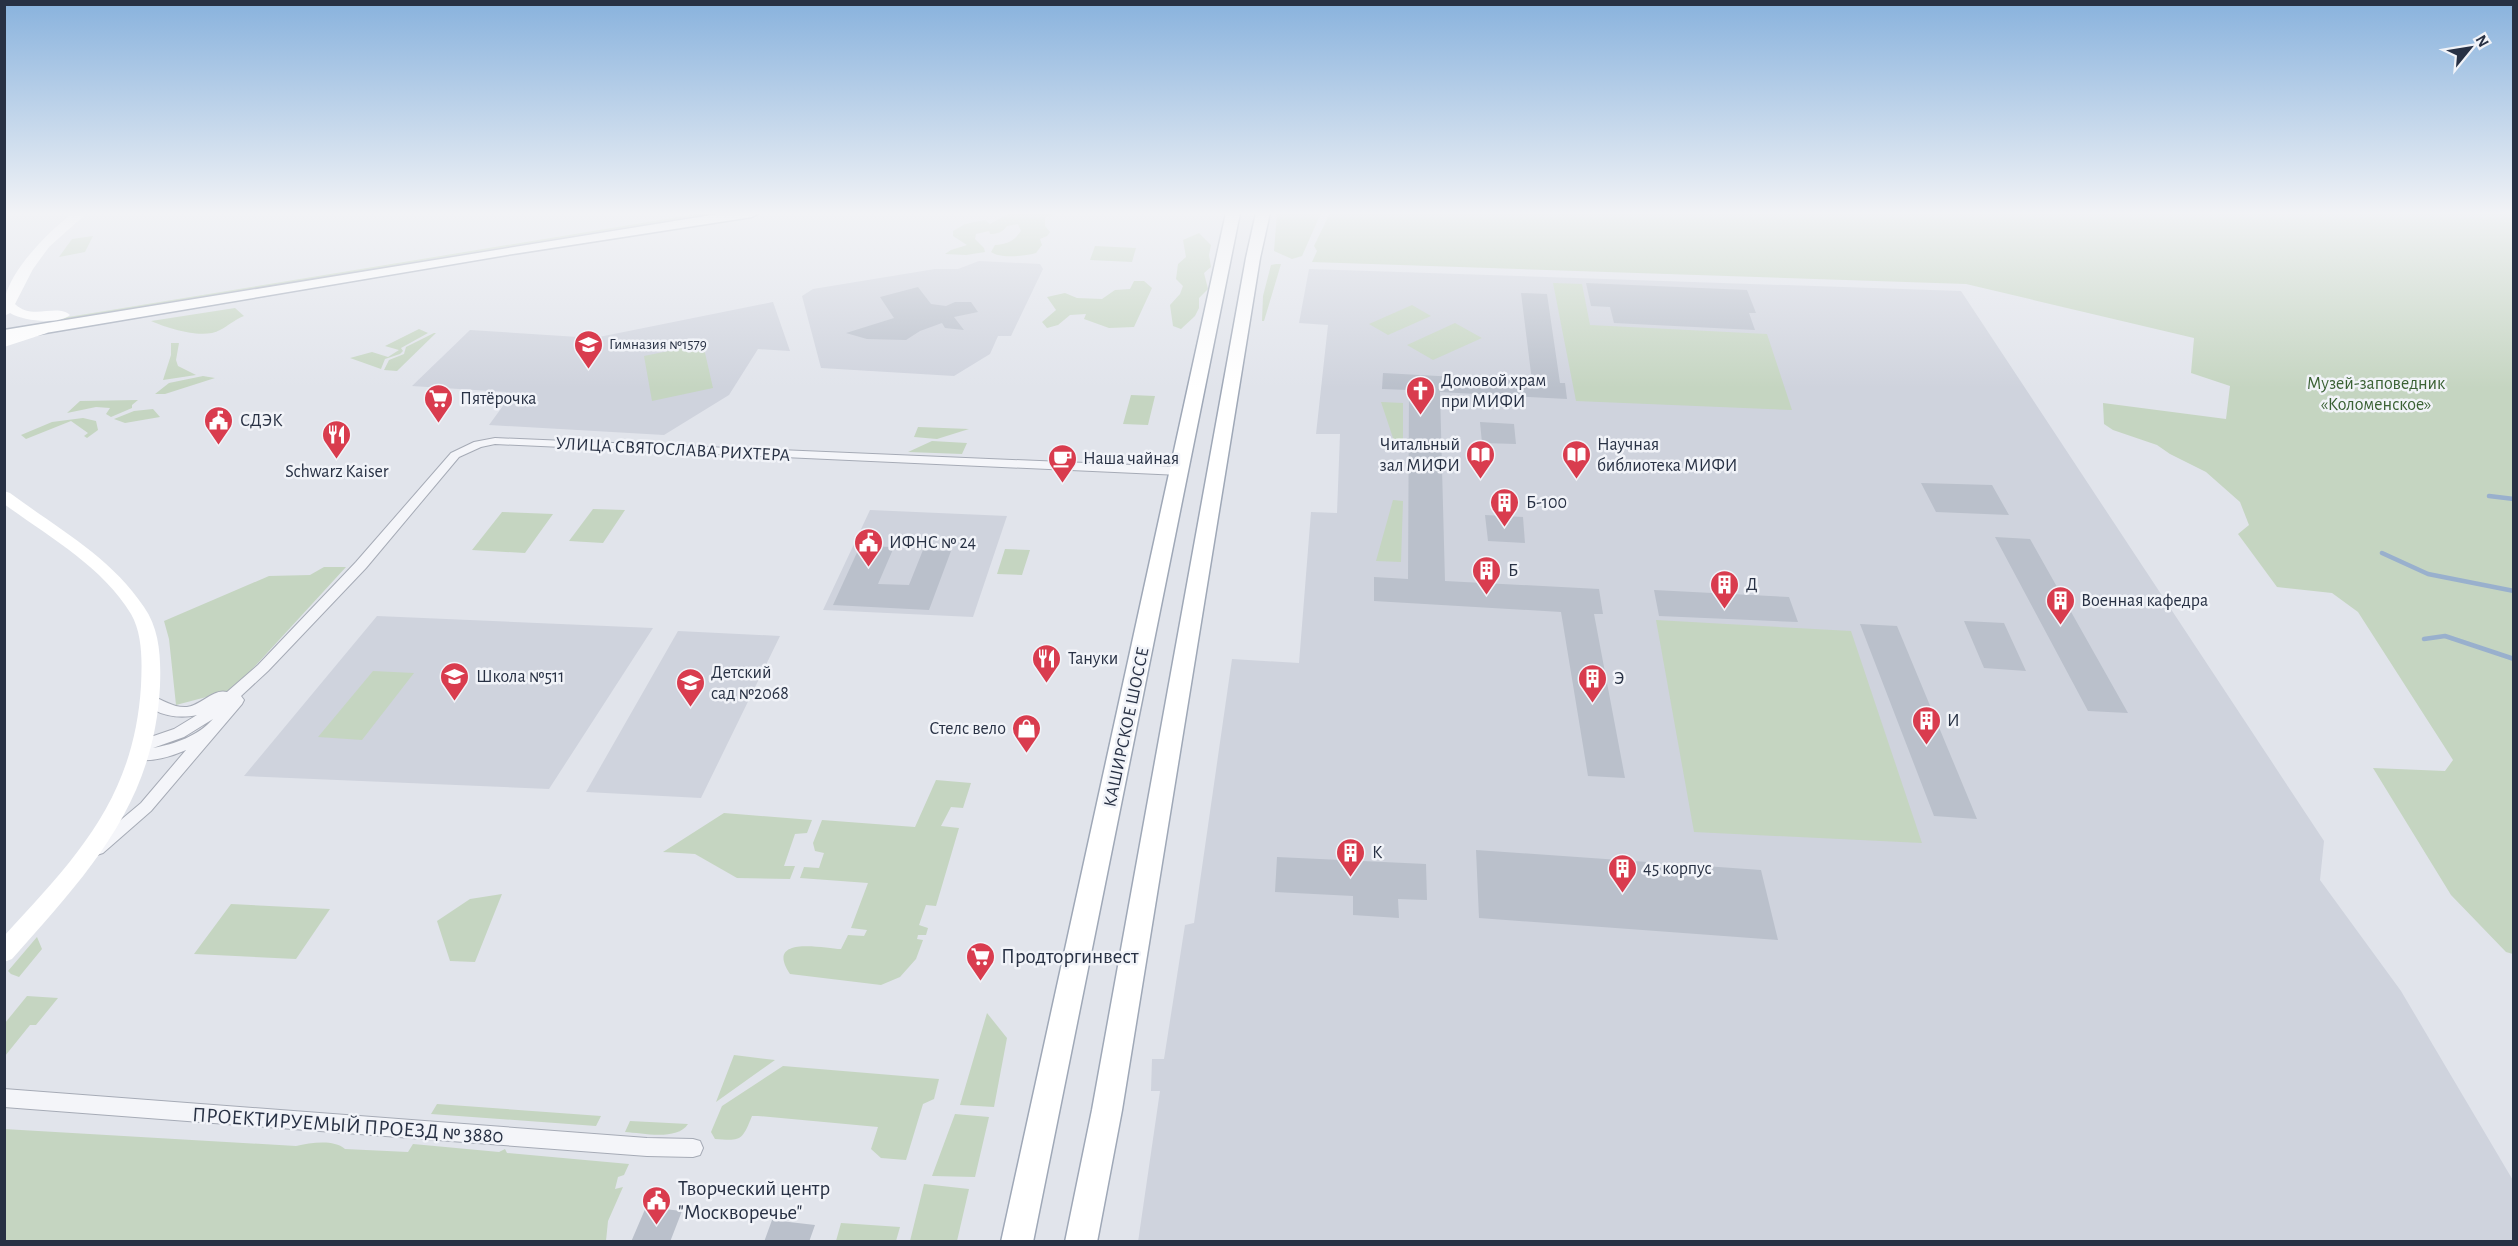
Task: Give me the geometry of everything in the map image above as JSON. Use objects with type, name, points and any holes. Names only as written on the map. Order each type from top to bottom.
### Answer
[{"type":"main road","points":[[24,271],[6,307],[27,316],[61,320]]},
{"type":"main road","points":[[4,335],[61,320],[345,271]]},
{"type":"main road","points":[[4,325],[61,320],[377,271]]},
{"type":"main road","name":"КАШИРСКОЕ ШОССЕ","points":[[1017,1242],[1221,271]]},
{"type":"main road","points":[[1081,1242],[1107,1110],[1251,271]]},
{"type":"main road","points":[[4,344],[61,320]]},
{"type":"main road","points":[[4,496],[106,572],[129,598],[147,625],[150,641],[151,701],[142,750],[132,785],[117,811],[86,858],[4,952]]},
{"type":"street","name":"УЛИЦА СВЯТОСЛАВА РИХТЕРА","points":[[263,668],[361,565],[455,455],[469,447],[486,442],[1180,471]]},
{"type":"street","points":[[151,701],[173,713],[187,713],[214,702],[263,668]]},
{"type":"street","points":[[86,858],[146,807],[217,726],[263,668]]},
{"type":"street","points":[[142,750],[208,717],[263,668]]},
{"type":"street","points":[[142,750],[186,745],[217,726]]},
{"type":"street","name":"ПРОЕКТИРУЕМЫЙ ПРОЕЗД № 3880","points":[[4,1098],[647,1148],[693,1148]]},
{"type":"shaded area","points":[[922,271],[1042,271],[1011,336],[998,336],[990,354],[954,376],[821,368],[802,296],[813,289]]},
{"type":"shaded area","points":[[1309,271],[1373,271],[1961,291],[2324,841],[2320,880],[2401,991],[2514,1182],[2513,1242],[1138,1242],[1160,1091],[1151,1091],[1152,1059],[1164,1059],[1185,925],[1194,923],[1232,659],[1299,663],[1311,512],[1337,513],[1340,434],[1316,434],[1328,325],[1299,323]]},
{"type":"shaded area","name":"Гимназия №1579","points":[[773,302],[790,351],[758,349],[729,395],[664,435],[489,425],[508,399],[506,392],[412,386],[470,330],[594,338]]},
{"type":"shaded area","points":[[870,510],[1007,516],[973,617],[823,610]]},
{"type":"shaded area","name":"Школа №511","points":[[377,616],[653,628],[549,789],[244,776]]},
{"type":"shaded area","name":"Детский сад №2068","points":[[678,631],[780,636],[701,798],[586,792]]},
{"type":"green space","points":[[348,271],[359,271],[55,321],[56,319]]},
{"type":"green space","points":[[1177,271],[1206,271],[1204,273],[1208,289],[1199,298],[1199,308],[1195,316],[1181,329],[1173,326],[1170,305],[1180,294],[1183,286],[1176,279]]},
{"type":"green space","points":[[1269,271],[1279,271],[1264,321],[1262,321],[1263,296]]},
{"type":"green space","name":"Музей-заповедник «Коломенское»","points":[[1584,271],[2513,271],[2513,954],[2506,952],[2451,895],[2373,768],[2445,771],[2453,760],[2358,612],[2332,593],[2277,587],[2238,534],[2249,525],[2240,502],[2206,472],[2157,445],[2113,430],[2104,424],[2103,403],[2226,419],[2230,386],[2191,373],[2194,338],[1966,284]]},
{"type":"green space","points":[[1134,281],[1144,281],[1152,288],[1134,327],[1109,328],[1084,319],[1086,314],[1070,315],[1058,325],[1047,328],[1042,322],[1056,310],[1047,297],[1065,293],[1077,298],[1102,299],[1115,290],[1130,289]]},
{"type":"green space","points":[[1553,283],[1582,284],[1590,325],[1767,334],[1792,410],[1576,401]]},
{"type":"green space","points":[[1412,305],[1431,316],[1388,335],[1369,324]]},
{"type":"green space","points":[[235,308],[244,316],[213,333],[185,332],[151,321]]},
{"type":"green space","points":[[1455,323],[1482,338],[1433,360],[1407,345]]},
{"type":"green space","points":[[419,329],[428,333],[401,348],[403,351],[400,354],[385,359],[381,369],[350,358],[372,352],[388,357],[399,350],[385,346]]},
{"type":"green space","points":[[436,333],[397,371],[384,370],[389,360],[404,354],[406,347]]},
{"type":"green space","points":[[171,343],[179,343],[176,360],[178,366],[196,375],[163,380],[171,355]]},
{"type":"green space","points":[[703,344],[713,388],[652,401],[644,356]]},
{"type":"green space","points":[[203,376],[215,378],[165,394],[155,394],[169,383]]},
{"type":"green space","points":[[1131,395],[1155,396],[1148,425],[1123,424]]},
{"type":"green space","points":[[138,400],[132,408],[111,417],[106,414],[110,408],[96,407],[67,413],[80,401]]},
{"type":"green space","points":[[1381,402],[1403,403],[1403,441],[1394,441]]},
{"type":"green space","points":[[153,409],[160,417],[125,423],[114,419],[134,411]]},
{"type":"green space","points":[[83,418],[96,421],[98,430],[87,438],[84,436],[88,433],[71,421],[26,439],[21,435],[52,422]]},
{"type":"green space","points":[[918,427],[969,429],[937,439],[914,437]]},
{"type":"green space","points":[[932,441],[967,443],[962,454],[908,452]]},
{"type":"green space","points":[[1393,500],[1403,501],[1401,562],[1376,561]]},
{"type":"green space","points":[[593,509],[625,510],[603,543],[569,541]]},
{"type":"green space","points":[[502,512],[553,514],[525,553],[472,550]]},
{"type":"green space","points":[[1005,549],[1030,550],[1022,575],[997,574]]},
{"type":"green space","points":[[324,567],[346,567],[233,690],[176,705],[169,639],[164,621],[269,576],[310,575]]},
{"type":"green space","points":[[1656,620],[1851,631],[1922,843],[1694,832]]},
{"type":"green space","points":[[373,671],[414,673],[362,740],[318,737]]},
{"type":"green space","points":[[936,780],[971,783],[963,808],[951,807],[941,826],[959,828],[936,906],[926,905],[919,925],[928,928],[926,935],[918,935],[917,939],[923,940],[916,959],[900,977],[881,985],[790,974],[784,962],[784,954],[790,949],[810,946],[841,949],[848,935],[864,936],[867,930],[851,928],[868,883],[800,878],[804,867],[819,868],[824,853],[815,851],[813,843],[822,820],[915,827]]},
{"type":"green space","points":[[724,813],[812,820],[807,833],[795,834],[784,866],[795,866],[790,879],[737,878],[695,854],[663,852]]},
{"type":"green space","points":[[502,894],[475,962],[450,961],[437,921],[470,899]]},
{"type":"green space","points":[[231,904],[330,909],[296,959],[194,954]]},
{"type":"green space","points":[[37,937],[42,949],[19,977],[11,974],[8,971]]},
{"type":"green space","points":[[27,996],[58,998],[36,1025],[30,1025],[5,1056],[5,1023]]},
{"type":"green space","points":[[987,1013],[1007,1038],[994,1107],[960,1105]]},
{"type":"green space","points":[[734,1055],[775,1060],[716,1102]]},
{"type":"green space","points":[[783,1066],[939,1079],[934,1099],[923,1104],[906,1160],[881,1158],[871,1149],[878,1127],[752,1116],[746,1130],[739,1138],[715,1139],[711,1132],[722,1106]]},
{"type":"green space","points":[[437,1104],[601,1116],[596,1126],[431,1114]]},
{"type":"green space","points":[[955,1114],[989,1117],[975,1177],[932,1176]]},
{"type":"green space","points":[[630,1121],[688,1124],[676,1133],[625,1132]]},
{"type":"green space","points":[[4,1129],[296,1146],[328,1143],[345,1149],[408,1152],[413,1144],[499,1152],[505,1149],[507,1153],[629,1164],[624,1175],[618,1177],[615,1189],[623,1187],[608,1221],[606,1241],[5,1241]]},
{"type":"green space","points":[[924,1184],[969,1189],[957,1241],[910,1241]]},
{"type":"green space","points":[[841,1223],[900,1227],[896,1241],[836,1241]]},
{"type":"building","points":[[1586,283],[1747,290],[1756,313],[1749,313],[1755,330],[1614,323],[1610,307],[1591,306]]},
{"type":"building","points":[[918,287],[931,304],[946,306],[955,302],[971,302],[978,312],[954,317],[964,330],[945,328],[942,323],[920,331],[906,340],[867,339],[846,333],[894,318],[880,297]]},
{"type":"building","points":[[1521,293],[1547,294],[1560,383],[1565,383],[1567,399],[1440,392],[1445,581],[1599,589],[1603,614],[1594,614],[1625,778],[1588,776],[1561,612],[1374,601],[1374,577],[1408,579],[1409,390],[1382,389],[1383,373],[1532,381]]},
{"type":"building","points":[[1480,422],[1514,424],[1516,444],[1482,443]]},
{"type":"building","points":[[1921,483],[1992,485],[2009,515],[1936,512]]},
{"type":"building","name":"Б-100","points":[[1485,515],[1523,517],[1525,543],[1488,541]]},
{"type":"building","name":"Военная кафедра","points":[[1995,537],[2030,539],[2128,713],[2088,711]]},
{"type":"building","name":"ИФНС № 24","points":[[860,546],[894,547],[878,584],[909,585],[923,550],[951,551],[929,610],[833,605]]},
{"type":"building","name":"Д","points":[[1654,590],[1789,597],[1798,622],[1659,616]]},
{"type":"building","points":[[1964,621],[2004,623],[2026,671],[1984,668]]},
{"type":"building","name":"И","points":[[1860,624],[1897,626],[1977,819],[1934,816]]},
{"type":"building","name":"45 корпус","points":[[1476,850],[1761,870],[1778,940],[1479,918]]},
{"type":"building","name":"К","points":[[1277,857],[1426,864],[1427,900],[1398,899],[1399,918],[1353,915],[1353,896],[1275,892]]},
{"type":"building","name":"Творческий центр \"Москворечье\"","points":[[646,1207],[682,1211],[670,1242],[631,1242]]},
{"type":"building","name":"Творческий центр \"Москворечье\"","points":[[772,1220],[815,1225],[809,1242],[764,1242]]},
{"type":"waterway","points":[[2489,496],[2514,499]]},
{"type":"waterway","points":[[2382,553],[2428,574],[2514,591]]},
{"type":"waterway","points":[[2424,639],[2445,636],[2514,659]]},
{"type":"place","name":"Гимназия №1579","points":[[588,370]]},
{"type":"place","name":"Домовой храм при МИФИ","points":[[1420,416]]},
{"type":"place","name":"Пятёрочка","points":[[439,424]]},
{"type":"place","name":"СДЭК","points":[[219,446]]},
{"type":"place","name":"Schwarz Kaiser","points":[[337,460]]},
{"type":"place","name":"Читальный зал МИФИ","points":[[1481,480]]},
{"type":"place","name":"Научная библиотека МИФИ","points":[[1576,480]]},
{"type":"place","name":"Наша чайная","points":[[1062,484]]},
{"type":"place","name":"Б-100","points":[[1505,528]]},
{"type":"place","name":"ИФНС № 24","points":[[868,568]]},
{"type":"place","name":"Б","points":[[1487,596]]},
{"type":"place","name":"Д","points":[[1725,610]]},
{"type":"place","name":"Военная кафедра","points":[[2060,626]]},
{"type":"place","name":"Тануки","points":[[1047,684]]},
{"type":"place","name":"Школа №511","points":[[455,702]]},
{"type":"place","name":"Э","points":[[1593,704]]},
{"type":"place","name":"Детский сад №2068","points":[[690,708]]},
{"type":"place","name":"И","points":[[1926,746]]},
{"type":"place","name":"Стелс вело","points":[[1027,754]]},
{"type":"place","name":"К","points":[[1351,878]]},
{"type":"place","name":"45 корпус","points":[[1622,894]]},
{"type":"place","name":"Продторгинвест","points":[[980,982]]},
{"type":"place","name":"Творческий центр \"Москворечье\"","points":[[657,1226]]}]
